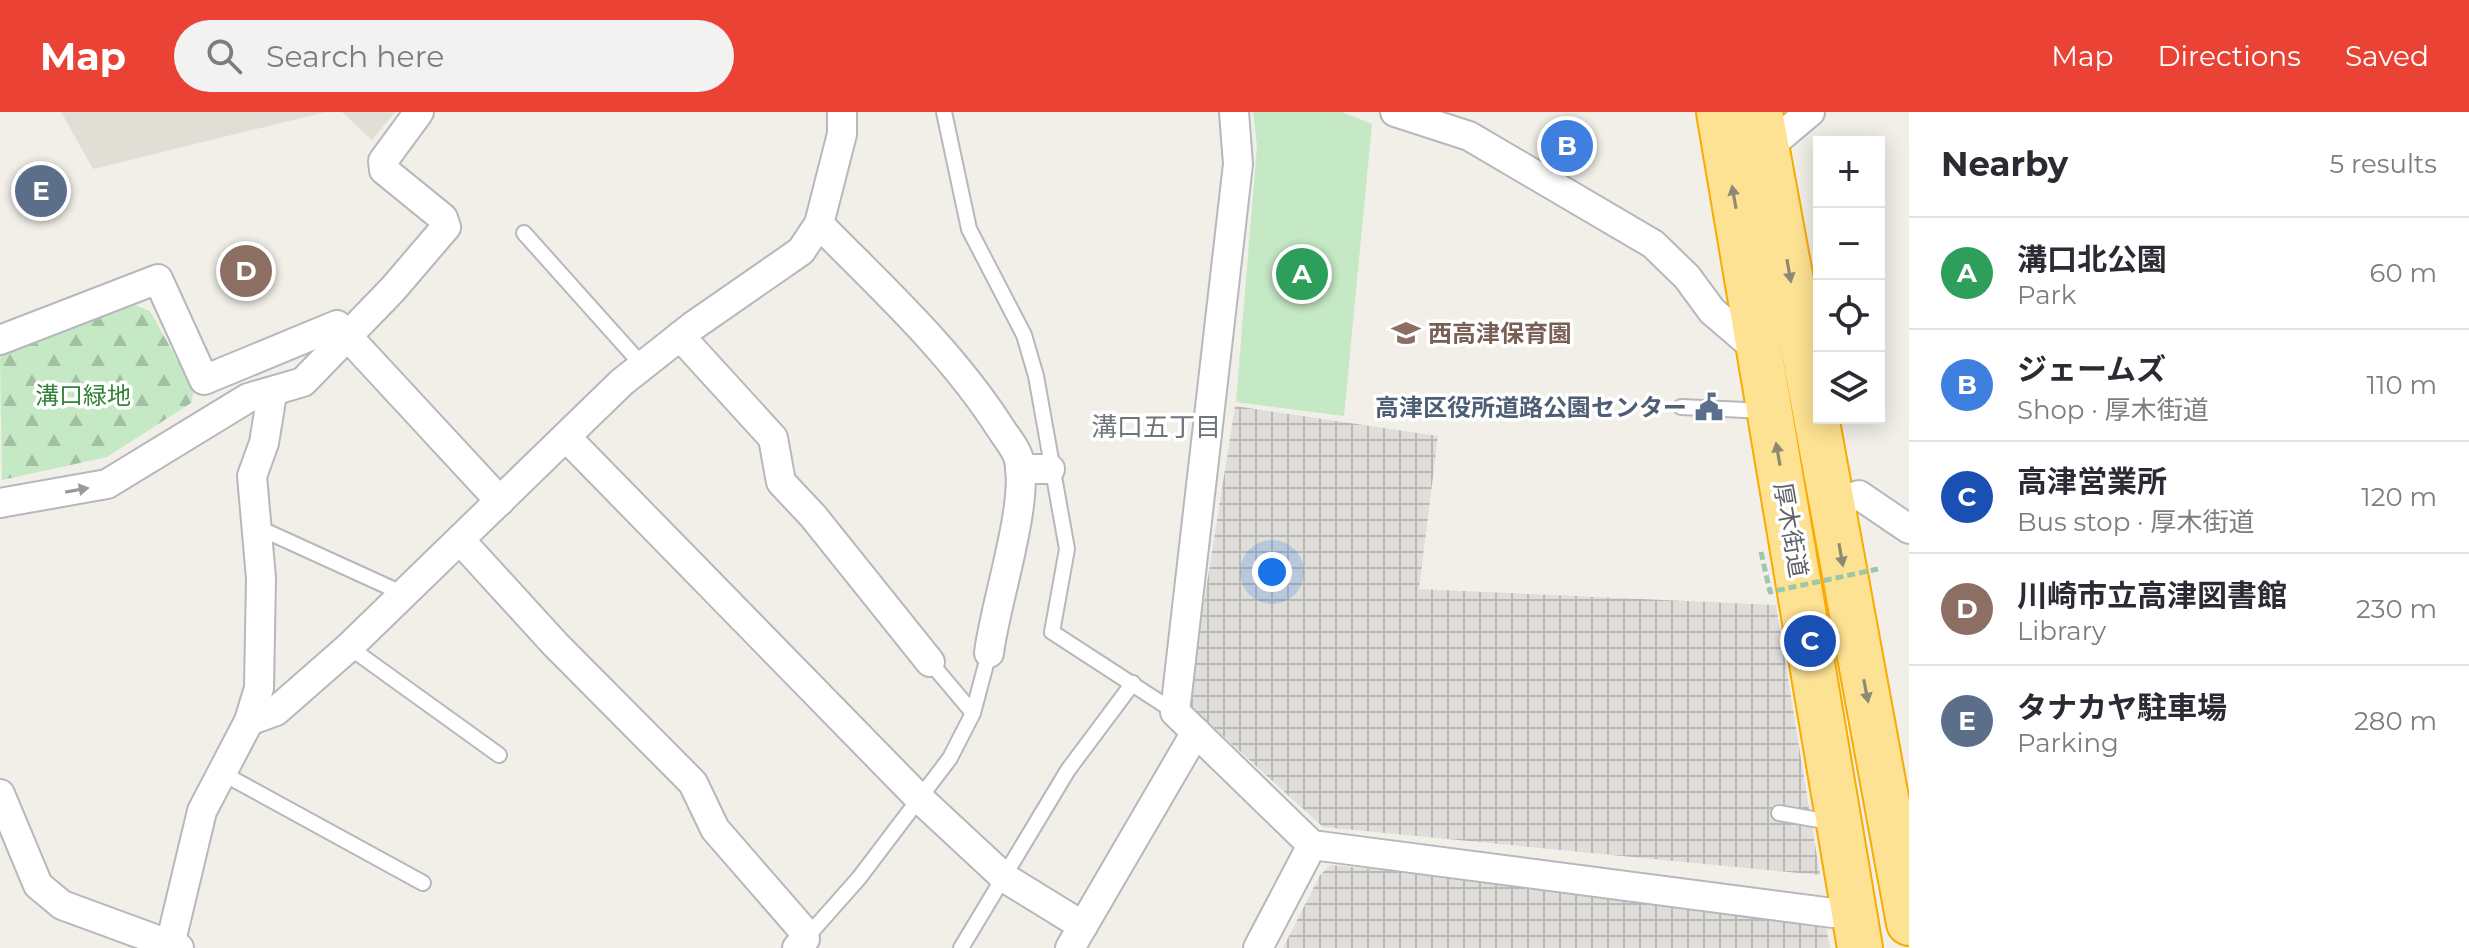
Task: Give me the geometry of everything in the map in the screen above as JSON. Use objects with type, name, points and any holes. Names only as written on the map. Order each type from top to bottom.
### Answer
[{"type":"highway","name":"厚木街道","points":[[1719,112],[1857,927]]},
{"type":"highway","name":"厚木街道","points":[[1764,130],[1909,923]]},
{"type":"street","points":[[0,503],[107,484],[248,398],[272,394],[303,382],[446,227],[443,218],[384,170],[383,161],[419,112]]},
{"type":"street","points":[[249,721],[276,711],[349,647],[643,366],[680,336],[801,251],[819,224],[842,134],[842,112]]},
{"type":"street","points":[[1234,112],[1238,164],[1175,712],[1312,845],[1833,913],[1857,927]]},
{"type":"street","points":[[1395,112],[1469,136],[1653,244],[1687,277],[1712,311],[1761,352]]},
{"type":"street","points":[[1764,130],[1810,112]]},
{"type":"street","points":[[819,224],[977,391],[1019,459],[1009,554],[993,617],[989,653]]},
{"type":"street","points":[[0,340],[158,279],[204,380],[337,325],[500,501]]},
{"type":"street","points":[[680,336],[773,438],[781,482],[930,662]]},
{"type":"street","points":[[0,794],[38,885],[62,905],[173,947],[202,811],[249,721],[259,688],[261,578],[252,476],[264,443],[272,394]]},
{"type":"street","points":[[566,437],[920,799],[1005,878],[1077,937],[1196,732]]},
{"type":"street","points":[[1020,469],[1050,469]]},
{"type":"street","points":[[1832,504],[1859,495],[1909,529]]},
{"type":"street","points":[[460,540],[555,644],[693,783],[715,829],[802,929],[801,944]]},
{"type":"street","points":[[1258,948],[1312,845]]},
{"type":"lane","points":[[944,112],[969,229],[1024,335],[1036,376],[1050,469],[1067,549],[1052,632],[1175,712]]},
{"type":"lane","points":[[524,233],[643,366]]},
{"type":"lane","points":[[1681,407],[1771,411]]},
{"type":"lane","points":[[257,527],[404,594]]},
{"type":"lane","points":[[349,647],[499,755]]},
{"type":"lane","points":[[801,944],[859,878],[950,758],[973,713],[989,653]]},
{"type":"lane","points":[[930,662],[973,713]]},
{"type":"lane","points":[[961,948],[1068,770],[1133,683]]},
{"type":"lane","points":[[222,773],[423,883]]},
{"type":"lane","points":[[1779,813],[1819,820],[1838,808]]},
{"type":"path","points":[[1761,552],[1770,592],[1878,569]]},
{"type":"shaded area","points":[[61,112],[326,112],[93,169]]},
{"type":"shaded area","points":[[342,112],[395,112],[372,140]]},
{"type":"shaded area","points":[[1235,406],[1438,436],[1419,589],[1776,605],[1820,875],[1323,827],[1188,704]]},
{"type":"shaded area","points":[[1331,865],[1824,914],[1830,948],[1283,948],[1320,875]]},
{"type":"green space","points":[[1253,112],[1342,112],[1372,124],[1344,416],[1236,402],[1257,146]]},
{"type":"green space","name":"溝口緑地","points":[[135,305],[150,311],[194,390],[191,403],[107,457],[2,480],[0,356]]},
{"type":"place","name":"ジェームズ","points":[[1567,146]]},
{"type":"place","name":"タナカヤ駐車場","points":[[41,191]]},
{"type":"place","name":"川崎市立高津図書館","points":[[246,271]]},
{"type":"place","name":"溝口北公園","points":[[1302,274]]},
{"type":"place","name":"西高津保育園","points":[[1406,333]]},
{"type":"place","name":"高津区役所道路公園センター","points":[[1709,407]]},
{"type":"place","name":"高津営業所","points":[[1810,641]]},
{"type":"district","name":"溝口五丁目","points":[[1156,427]]}]
